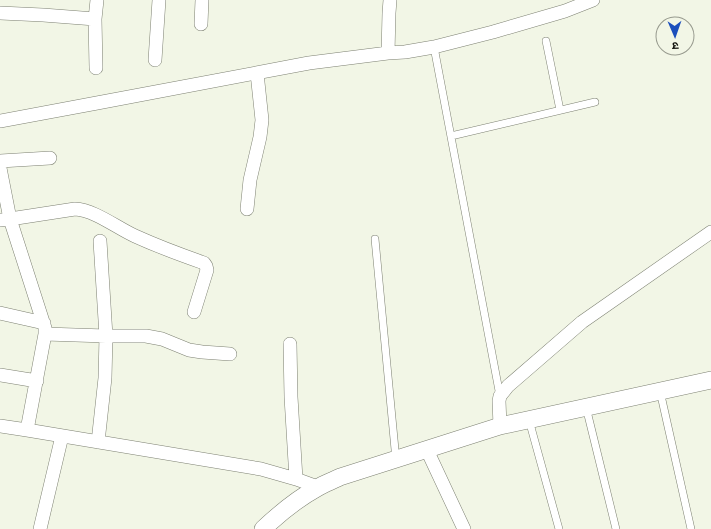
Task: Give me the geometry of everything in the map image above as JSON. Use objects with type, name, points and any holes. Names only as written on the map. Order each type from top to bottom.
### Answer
[{"type":"street","points":[[96,68],[95,19],[97,0]]},
{"type":"street","points":[[155,60],[159,0]]},
{"type":"street","points":[[201,24],[202,0]]},
{"type":"street","points":[[388,53],[390,0]]},
{"type":"street","points":[[0,121],[309,63],[405,52],[434,47],[565,11],[593,0]]},
{"type":"street","points":[[0,13],[95,19]]},
{"type":"street","points":[[247,209],[250,180],[260,137],[262,120],[257,73]]},
{"type":"street","points":[[0,161],[50,158]]},
{"type":"street","points":[[0,168],[5,220],[45,328],[37,381],[27,430]]},
{"type":"street","points":[[5,220],[75,208],[80,209],[134,235],[204,263],[207,270],[194,312]]},
{"type":"street","points":[[500,426],[499,400],[500,396],[508,386],[582,322],[711,232]]},
{"type":"street","points":[[98,442],[105,378],[106,336],[100,241]]},
{"type":"street","points":[[0,313],[45,328],[106,336],[155,337],[189,350],[230,354]]},
{"type":"street","points":[[290,344],[291,397],[296,479]]},
{"type":"street","points":[[0,375],[37,381]]},
{"type":"street","points":[[263,529],[278,515],[298,500],[318,487],[340,477],[500,426],[711,380]]},
{"type":"street","points":[[0,426],[261,469],[318,487]]},
{"type":"street","points":[[40,529],[62,436]]},
{"type":"street","points":[[427,450],[464,529]]},
{"type":"lane","points":[[546,41],[560,110]]},
{"type":"lane","points":[[434,47],[500,396]]},
{"type":"lane","points":[[451,136],[595,102]]},
{"type":"lane","points":[[375,239],[396,460]]},
{"type":"lane","points":[[660,391],[691,529]]},
{"type":"lane","points":[[586,407],[616,529]]},
{"type":"lane","points":[[529,420],[559,529]]}]
